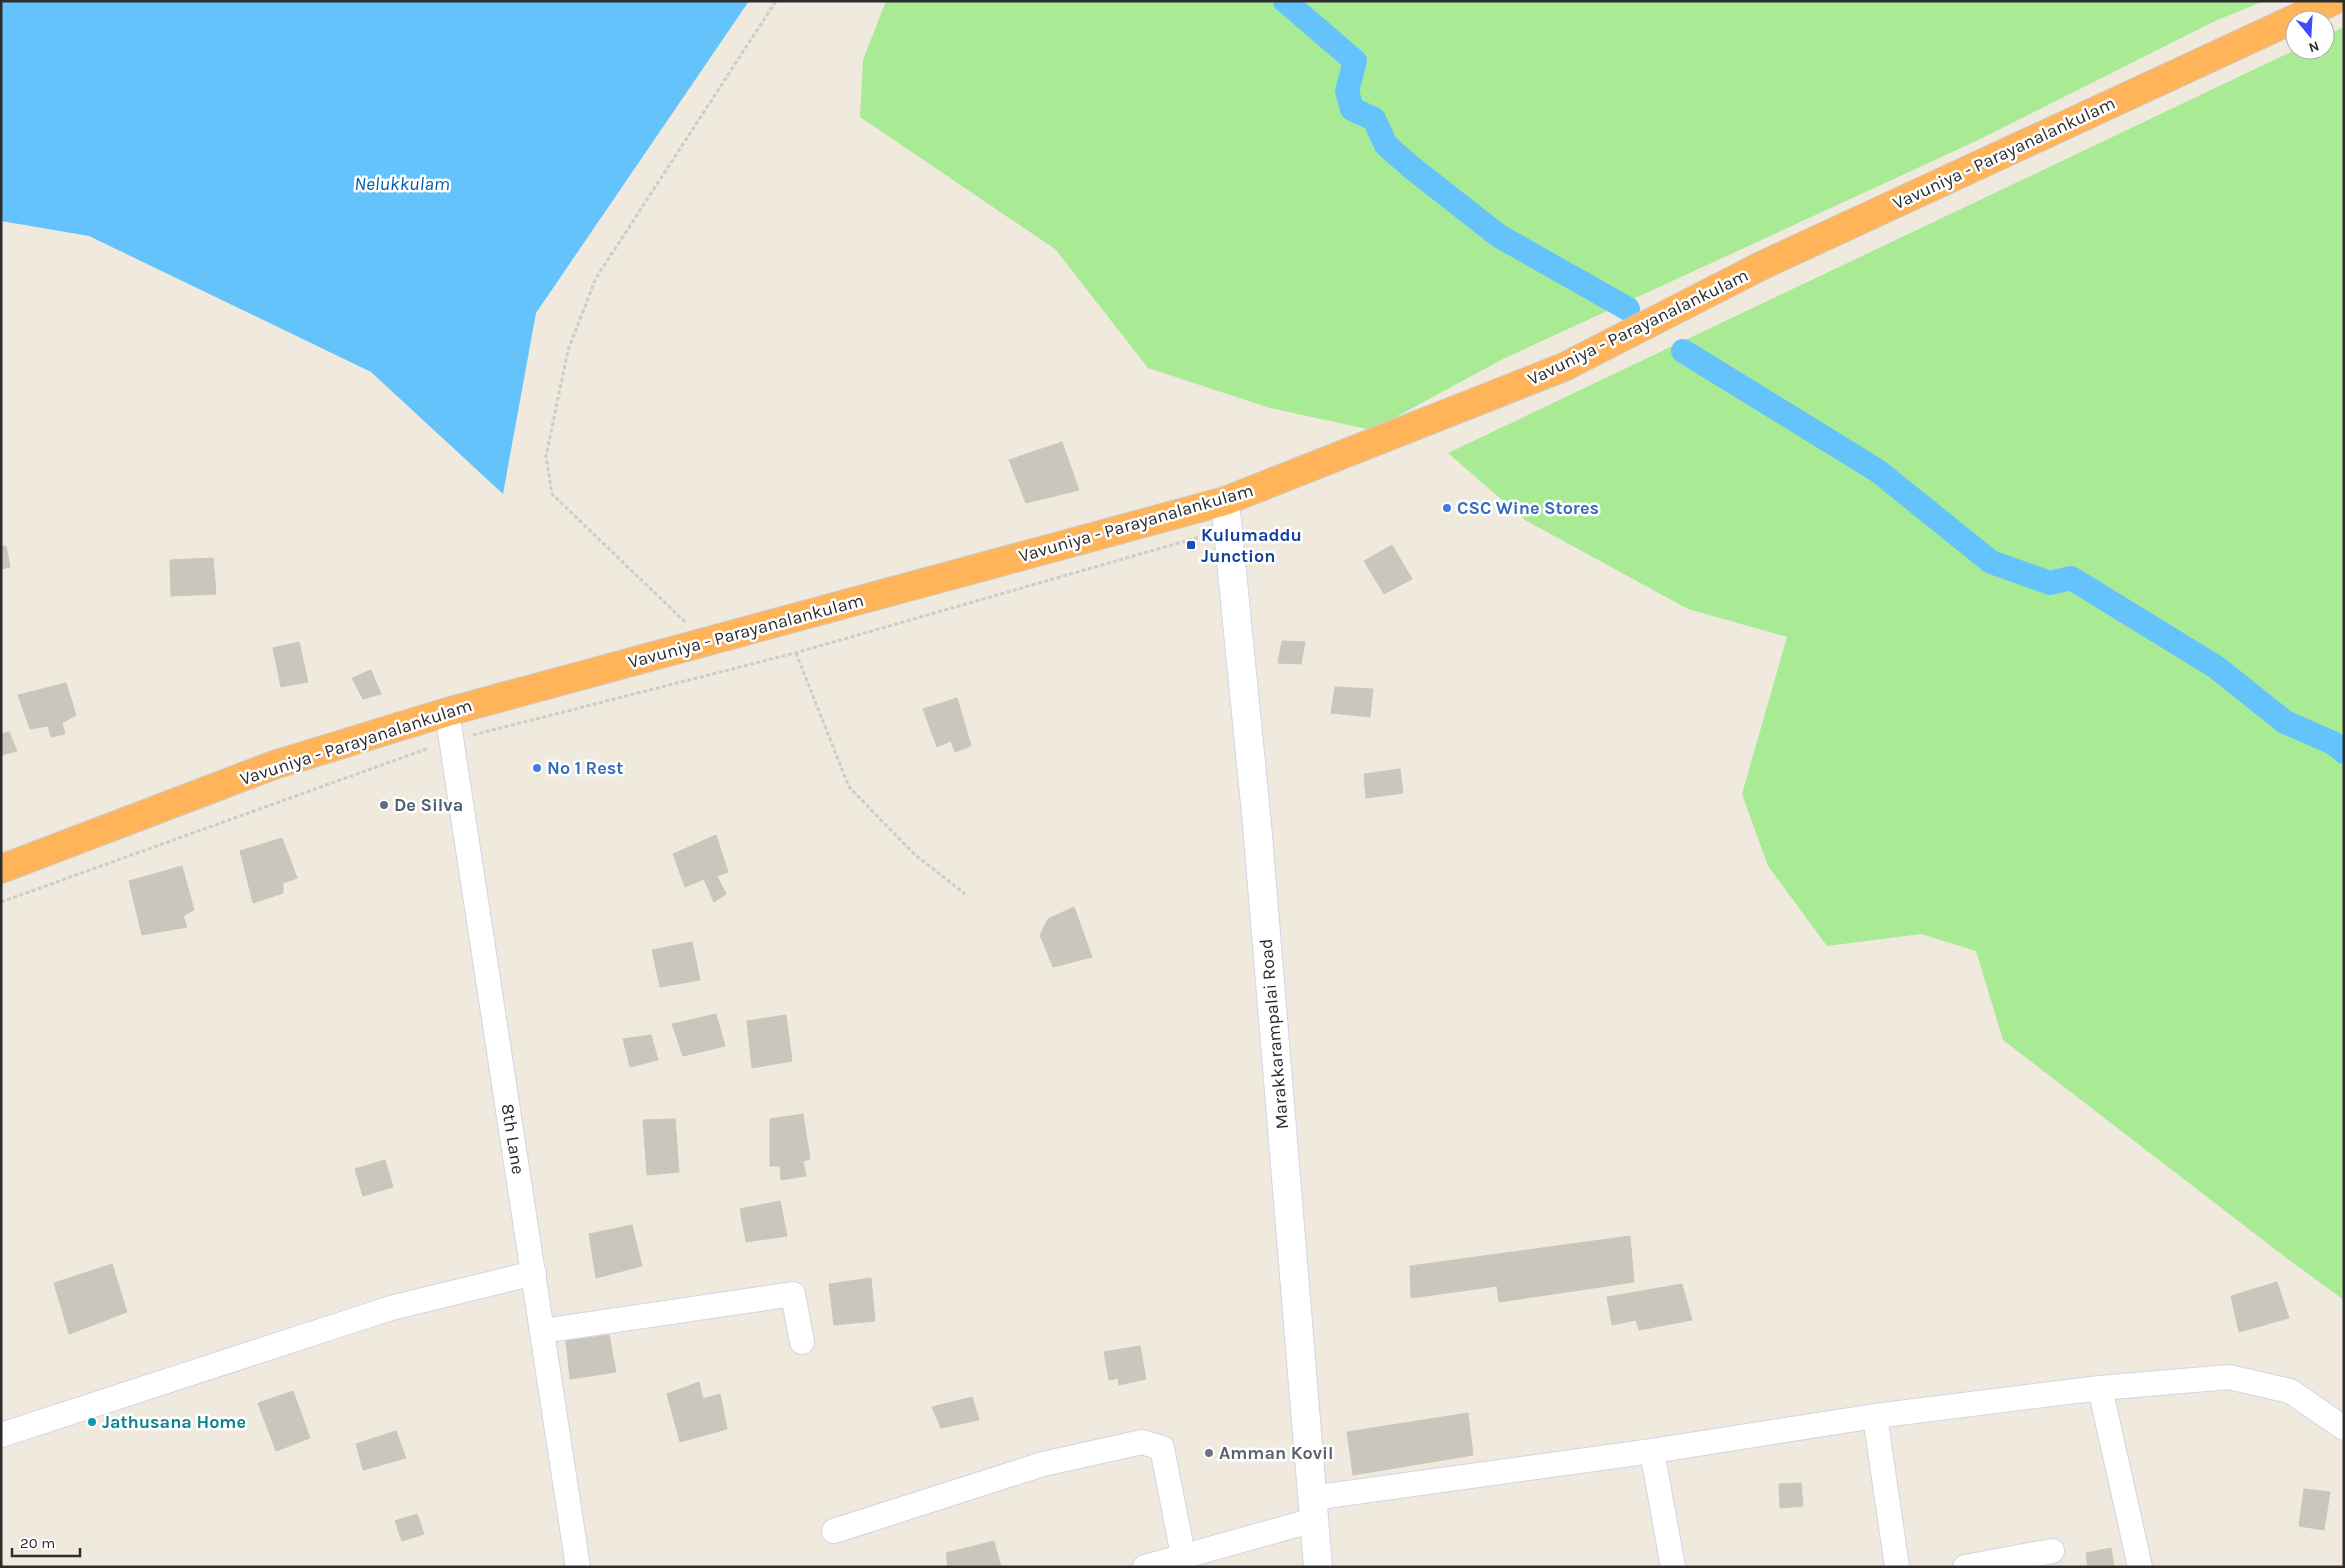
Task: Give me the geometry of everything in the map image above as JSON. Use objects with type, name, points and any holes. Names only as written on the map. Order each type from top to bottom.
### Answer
[{"type":"highway","name":"Vavuniya - Parayanalankulam","points":[[1,869],[274,765],[447,712],[1225,501],[1564,367],[1763,265],[2332,1]]},
{"type":"street","name":"Marakkarampalai Road","points":[[1225,501],[1257,824],[1318,1567]]},
{"type":"street","name":"8th Lane","points":[[447,712],[578,1567]]},
{"type":"street","points":[[1,1435],[390,1308],[534,1273]]},
{"type":"street","points":[[542,1331],[793,1294],[802,1342]]},
{"type":"street","points":[[1145,1567],[1313,1509],[1652,1451],[1875,1416],[2100,1388],[2229,1377],[2290,1391],[2344,1428]]},
{"type":"street","points":[[2100,1388],[2140,1567]]},
{"type":"street","points":[[1875,1416],[1897,1567]]},
{"type":"street","points":[[834,1531],[1043,1464],[1142,1442],[1162,1448],[1184,1555]]},
{"type":"street","points":[[1652,1451],[1672,1567]]},
{"type":"street","points":[[1965,1567],[2052,1552]]},
{"type":"path","points":[[705,641],[552,494],[546,456],[568,350],[596,278],[776,1]]},
{"type":"path","points":[[1,902],[451,740],[796,653],[1228,529]]},
{"type":"path","points":[[796,653],[849,787],[913,853],[965,894]]},
{"type":"green space","points":[[886,1],[2264,1],[2215,21],[1974,142],[1503,359],[1372,430],[1270,408],[1148,368],[1055,249],[860,117],[863,60]]},
{"type":"green space","points":[[2344,27],[2344,1300],[2003,1040],[1976,951],[1921,934],[1827,946],[1768,866],[1742,794],[1787,637],[1688,609],[1525,520],[1448,453],[2285,55],[2285,60],[2335,60],[2335,31]]},
{"type":"water","name":"Nelukkulam","points":[[1,1],[749,1],[536,313],[503,494],[371,372],[89,236],[1,221]]},
{"type":"building","points":[[1062,442],[1079,490],[1026,503],[1009,460]]},
{"type":"building","points":[[1392,545],[1412,579],[1384,594],[1364,561]]},
{"type":"building","points":[[6,546],[10,567],[1,569],[1,547]]},
{"type":"building","points":[[213,558],[216,594],[171,596],[170,560]]},
{"type":"building","points":[[1282,641],[1305,642],[1301,664],[1278,663]]},
{"type":"building","points":[[299,642],[308,682],[281,687],[273,648]]},
{"type":"building","points":[[371,670],[381,694],[363,699],[352,678]]},
{"type":"building","points":[[66,683],[76,715],[62,723],[65,734],[51,737],[48,726],[30,729],[18,695]]},
{"type":"building","points":[[1335,687],[1373,689],[1370,717],[1331,713]]},
{"type":"building","points":[[957,698],[971,746],[955,752],[951,741],[937,747],[923,709]]},
{"type":"building","points":[[9,732],[17,751],[1,755],[1,734]]},
{"type":"building","points":[[1400,769],[1403,793],[1366,798],[1364,774]]},
{"type":"building","points":[[716,835],[728,872],[717,876],[726,894],[714,902],[704,879],[685,887],[673,854]]},
{"type":"building","points":[[282,838],[297,878],[283,883],[283,893],[253,903],[240,851]]},
{"type":"building","points":[[182,866],[194,910],[183,916],[187,927],[142,935],[129,881]]},
{"type":"building","points":[[1074,907],[1092,957],[1053,967],[1040,935],[1048,919]]},
{"type":"building","points":[[692,942],[700,980],[660,987],[652,950]]},
{"type":"building","points":[[716,1014],[725,1046],[683,1056],[672,1024]]},
{"type":"building","points":[[786,1015],[792,1061],[752,1068],[747,1021]]},
{"type":"building","points":[[651,1035],[658,1060],[630,1067],[623,1039]]},
{"type":"building","points":[[803,1114],[810,1159],[803,1161],[806,1176],[781,1180],[780,1166],[770,1166],[770,1119]]},
{"type":"building","points":[[675,1119],[679,1172],[647,1175],[643,1120]]},
{"type":"building","points":[[385,1160],[393,1187],[363,1196],[355,1169]]},
{"type":"building","points":[[780,1201],[787,1236],[746,1242],[740,1209]]},
{"type":"building","points":[[632,1225],[642,1266],[596,1278],[589,1234]]},
{"type":"building","points":[[1630,1236],[1634,1282],[1499,1302],[1497,1286],[1411,1298],[1410,1266]]},
{"type":"building","points":[[112,1264],[127,1312],[69,1334],[54,1283]]},
{"type":"building","points":[[871,1278],[875,1321],[834,1325],[829,1284]]},
{"type":"building","points":[[2277,1282],[2289,1318],[2239,1332],[2231,1296]]},
{"type":"building","points":[[1682,1284],[1692,1320],[1639,1330],[1636,1320],[1612,1325],[1607,1297]]},
{"type":"building","points":[[609,1335],[616,1372],[570,1379],[566,1341]]},
{"type":"building","points":[[1140,1346],[1146,1379],[1119,1385],[1118,1378],[1109,1380],[1104,1352]]},
{"type":"building","points":[[699,1382],[703,1399],[720,1394],[727,1429],[680,1442],[667,1394]]},
{"type":"building","points":[[293,1391],[310,1438],[276,1451],[258,1403]]},
{"type":"building","points":[[972,1397],[979,1420],[941,1428],[932,1407]]},
{"type":"building","points":[[1468,1413],[1473,1455],[1353,1475],[1347,1432]]},
{"type":"building","points":[[396,1431],[406,1458],[363,1470],[356,1444]]},
{"type":"building","points":[[1801,1483],[1803,1506],[1780,1508],[1779,1484]]},
{"type":"building","points":[[2304,1489],[2330,1492],[2324,1530],[2299,1526]]},
{"type":"building","points":[[417,1514],[424,1534],[402,1541],[395,1521]]},
{"type":"building","points":[[994,1541],[1001,1567],[948,1567],[946,1553]]},
{"type":"building","points":[[2111,1548],[2114,1567],[2088,1567],[2086,1553]]},
{"type":"waterway","points":[[1285,1],[1355,61],[1347,91],[1352,109],[1374,119],[1386,145],[1499,236],[1628,309]]},
{"type":"waterway","points":[[1683,351],[1878,471],[1991,562],[2050,583],[2071,578],[2216,667],[2285,722],[2335,744],[2344,752]]},
{"type":"place","name":"CSC Wine Stores","points":[[1447,508]]},
{"type":"place","name":"Kulumaddu Junction","points":[[1191,545]]},
{"type":"place","name":"No 1 Rest","points":[[537,768]]},
{"type":"place","name":"De Silva","points":[[384,805]]},
{"type":"place","name":"Jathusana Home","points":[[92,1422]]},
{"type":"place","name":"Amman Kovil","points":[[1209,1453]]}]
